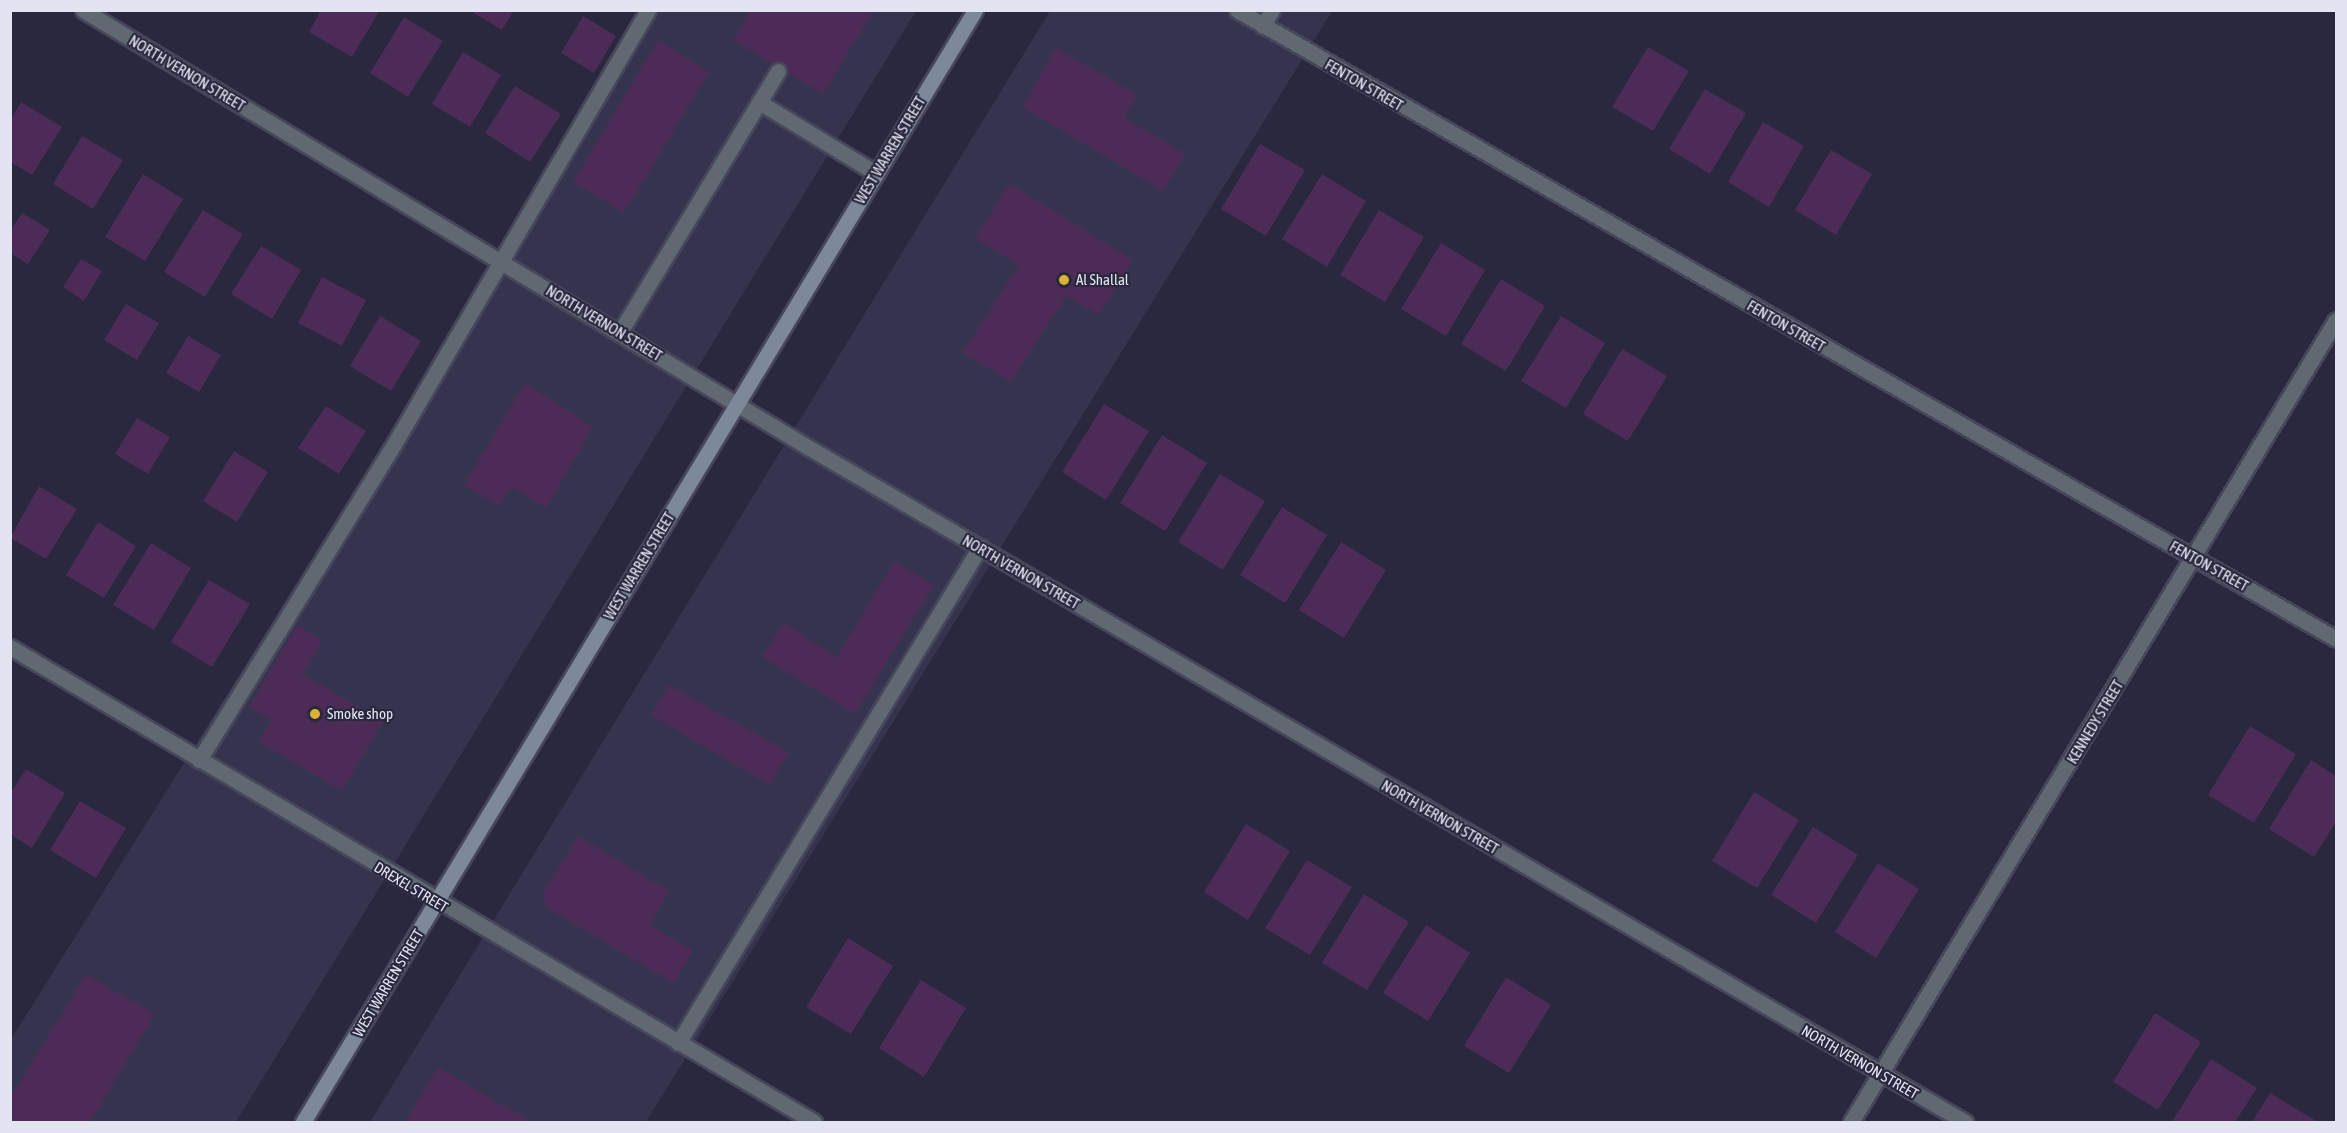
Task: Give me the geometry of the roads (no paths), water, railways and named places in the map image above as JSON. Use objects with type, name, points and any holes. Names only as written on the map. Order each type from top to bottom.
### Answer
[{"type":"main road","name":"WEST WARREN STREET","points":[[303,1122],[975,10]]},
{"type":"street","name":"NORTH VERNON STREET","points":[[83,10],[980,548],[1880,1075],[1965,1122]]},
{"type":"street","points":[[199,760],[500,261],[648,10]]},
{"type":"street","name":"FENTON STREET","points":[[1237,10],[2337,639]]},
{"type":"street","points":[[1263,26],[1272,10]]},
{"type":"street","points":[[620,332],[778,71]]},
{"type":"street","points":[[759,102],[876,173]]},
{"type":"street","name":"KENNEDY STREET","points":[[1851,1122],[2337,320]]},
{"type":"street","points":[[678,1043],[980,548]]},
{"type":"street","name":"DREXEL STREET","points":[[10,647],[437,903],[814,1122]]},
{"type":"place","name":"Al Shallal","points":[[1064,280]]},
{"type":"place","name":"Smoke shop","points":[[315,714]]}]
